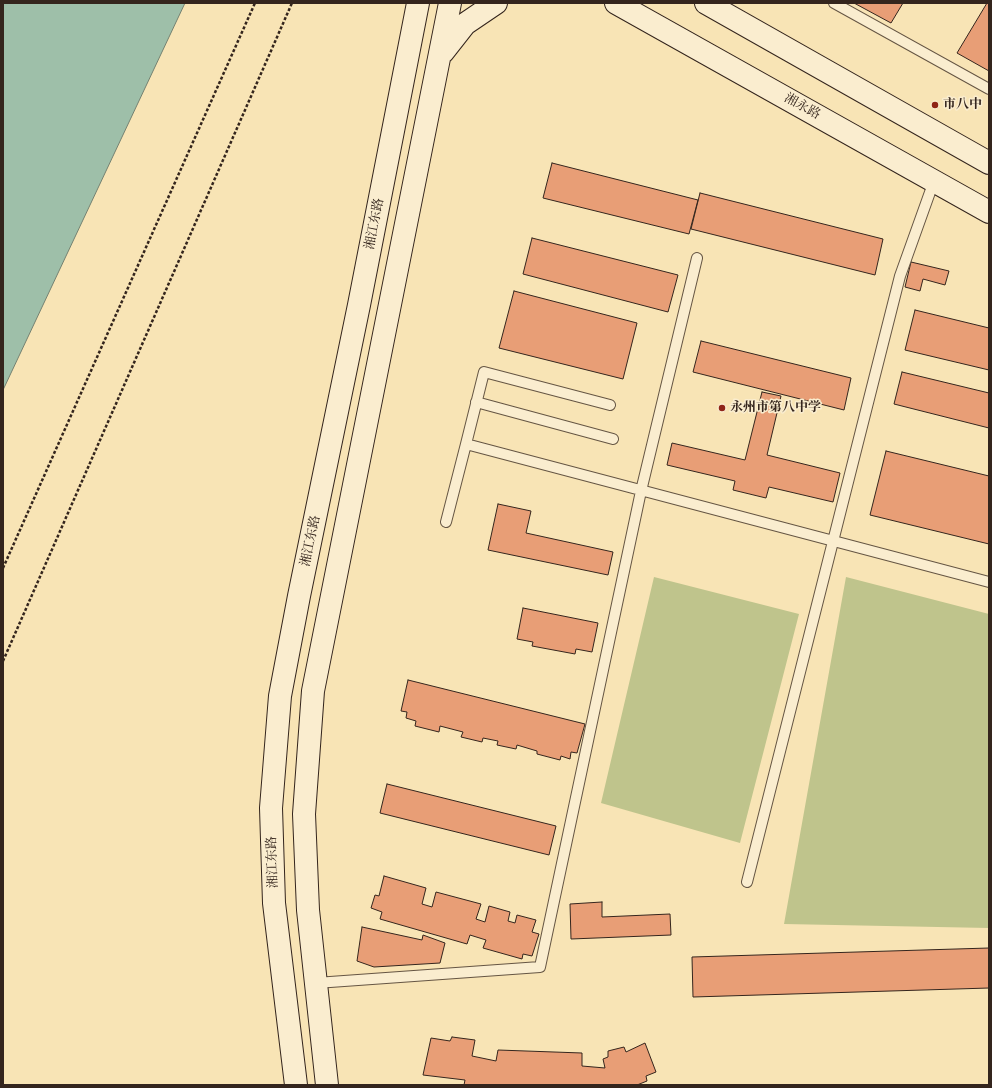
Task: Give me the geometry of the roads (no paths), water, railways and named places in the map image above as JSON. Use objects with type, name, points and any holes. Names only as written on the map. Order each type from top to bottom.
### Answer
[{"type":"main road","name":"湘江东路","points":[[296,1085],[274,903],[271,808],[280,696],[418,3]]},
{"type":"main road","points":[[327,1085],[308,910],[304,814],[313,691],[450,3]]},
{"type":"main road","points":[[440,56],[465,24],[496,3]]},
{"type":"main road","name":"湘永路","points":[[616,3],[989,212]]},
{"type":"main road","points":[[706,3],[989,163]]},
{"type":"lane","points":[[834,3],[989,89]]},
{"type":"lane","points":[[747,882],[900,276],[934,181]]},
{"type":"lane","points":[[316,983],[540,967],[641,491],[697,258]]},
{"type":"lane","points":[[446,522],[484,372],[610,405]]},
{"type":"lane","points":[[476,402],[613,439]]},
{"type":"lane","points":[[466,444],[989,582]]},
{"type":"place","name":"市八中","points":[[935,105]]},
{"type":"place","name":"永州市第八中学","points":[[722,408]]}]
